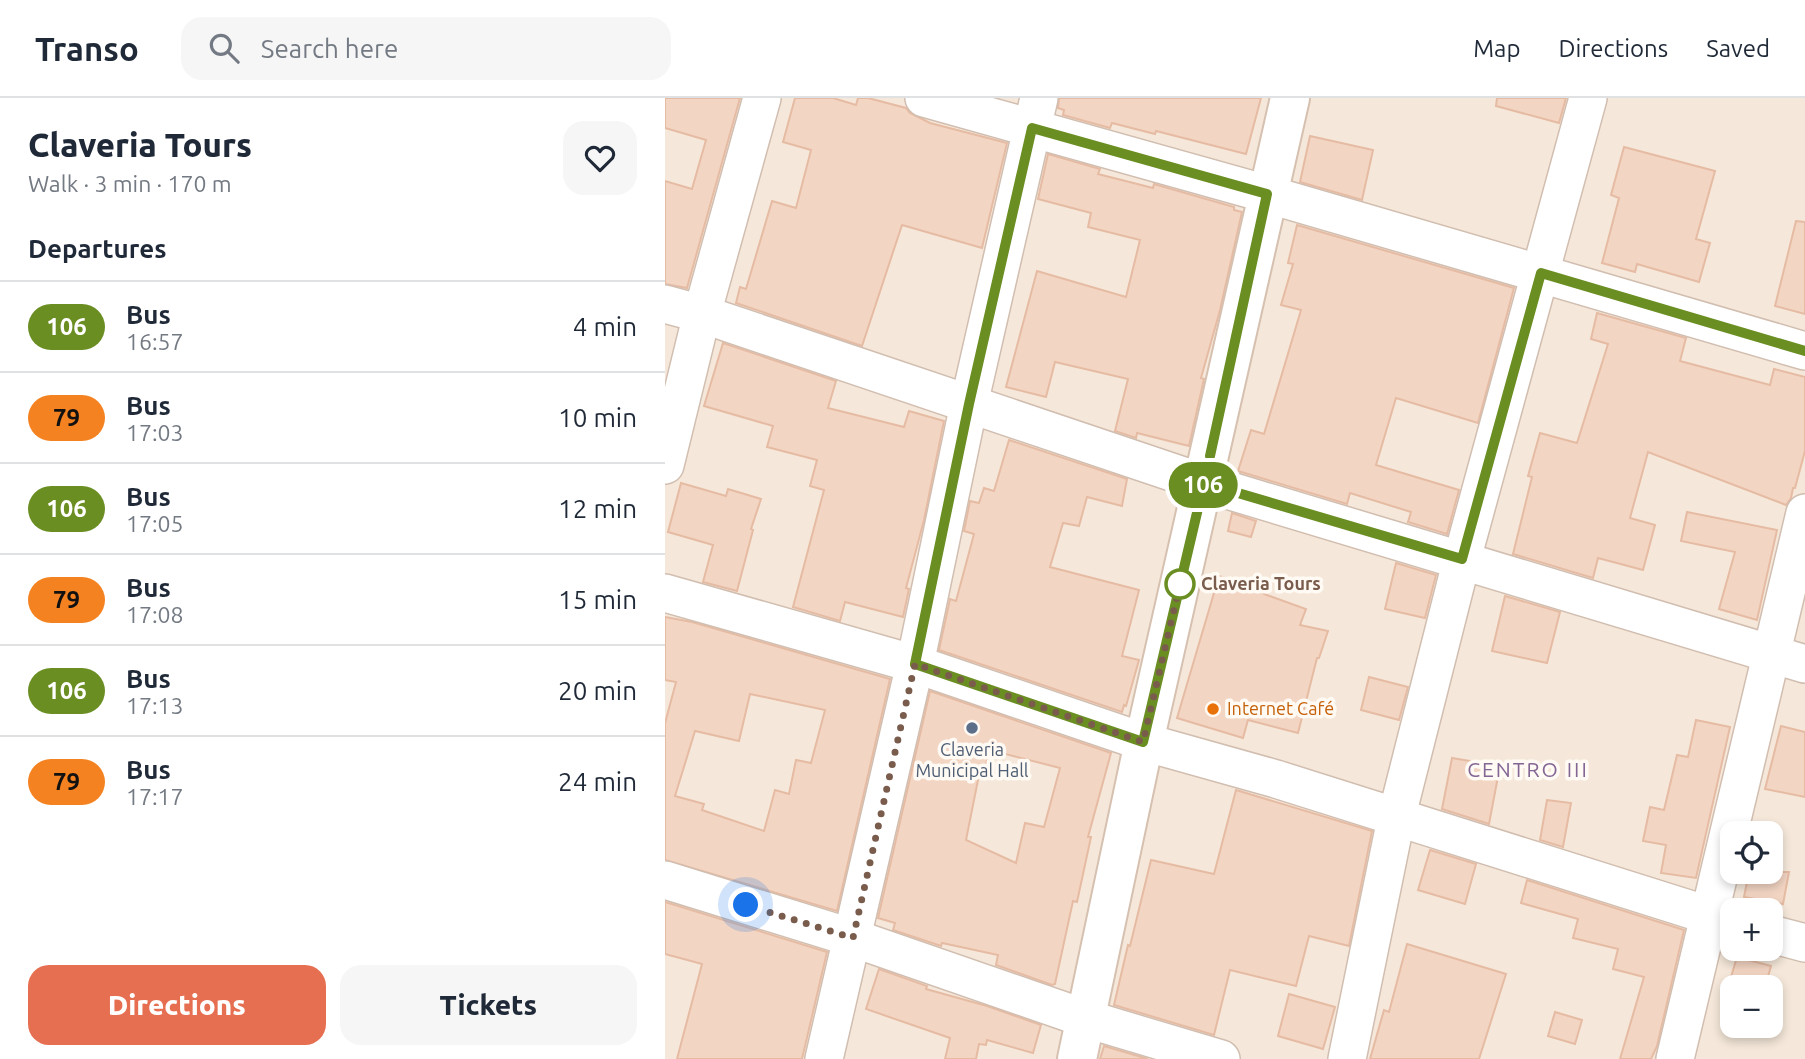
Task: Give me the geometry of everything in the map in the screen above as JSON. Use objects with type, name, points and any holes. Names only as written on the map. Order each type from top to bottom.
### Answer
[{"type":"street","points":[[665,465],[702,314],[762,98]]},
{"type":"street","points":[[924,98],[1035,113],[1267,194],[1805,351]]},
{"type":"street","points":[[1077,1059],[1143,742],[1290,98]]},
{"type":"street","points":[[1347,1059],[1396,819],[1462,559],[1588,98]]},
{"type":"street","points":[[824,1059],[915,664],[969,404],[1035,113]]},
{"type":"street","points":[[665,304],[702,314],[1204,483],[1789,659]]},
{"type":"street","points":[[1727,898],[1789,659],[1805,513]]},
{"type":"street","points":[[665,593],[915,664],[1143,742],[1276,779],[1720,920]]},
{"type":"street","points":[[665,880],[853,938],[1087,1019],[1221,1059]]},
{"type":"street","points":[[1675,1059],[1720,923]]},
{"type":"street","points":[[1783,937],[1805,943]]},
{"type":"shaded area","points":[[665,98],[1805,98],[1805,1059],[665,1059]]},
{"type":"building","points":[[665,98],[740,98],[687,288],[665,284],[665,181],[692,189],[706,140],[665,128]]},
{"type":"building","points":[[795,98],[833,98],[856,105],[858,98],[868,98],[906,108],[910,113],[930,123],[1007,143],[982,248],[902,225],[862,346],[736,303],[740,287],[746,289],[772,201],[796,208],[811,150],[783,142]]},
{"type":"building","points":[[1059,98],[1261,98],[1246,154],[1156,131],[1155,134],[1112,123],[1110,128],[1063,115],[1064,110],[1058,108]]},
{"type":"building","points":[[1497,98],[1566,98],[1559,123],[1496,106]]},
{"type":"building","points":[[1310,136],[1373,150],[1362,200],[1300,182]]},
{"type":"building","points":[[1624,147],[1715,171],[1696,239],[1710,243],[1699,282],[1637,264],[1635,272],[1602,263],[1619,198],[1611,195]]},
{"type":"building","points":[[1048,154],[1100,169],[1098,174],[1153,188],[1154,184],[1234,207],[1234,210],[1242,212],[1220,310],[1201,378],[1204,379],[1189,446],[1137,433],[1136,438],[1115,431],[1128,379],[1055,362],[1046,397],[1006,387],[1037,271],[1126,297],[1140,240],[1088,227],[1091,213],[1038,199]]},
{"type":"building","points":[[1796,221],[1805,222],[1805,314],[1775,306]]},
{"type":"building","points":[[1297,225],[1514,288],[1478,423],[1396,398],[1376,465],[1459,490],[1447,534],[1408,522],[1411,512],[1350,493],[1347,504],[1238,471],[1251,430],[1264,434],[1301,310],[1281,305],[1293,264],[1288,263]]},
{"type":"building","points":[[1597,313],[1686,338],[1680,361],[1770,385],[1774,369],[1805,377],[1805,451],[1795,488],[1786,505],[1648,452],[1630,518],[1655,525],[1643,570],[1598,558],[1593,578],[1513,554],[1532,477],[1528,476],[1540,433],[1577,443],[1608,344],[1591,339]]},
{"type":"building","points":[[723,343],[836,381],[828,408],[904,427],[909,411],[944,421],[924,520],[906,588],[909,589],[903,617],[845,602],[840,621],[793,607],[824,490],[810,486],[817,460],[767,447],[773,426],[704,406]]},
{"type":"building","points":[[1009,440],[1127,479],[1122,506],[1087,497],[1079,526],[1063,523],[1050,567],[1139,590],[1122,656],[1139,660],[1122,712],[939,650],[950,599],[956,601],[974,534],[964,531],[970,501],[979,503],[984,488],[994,491]]},
{"type":"building","points":[[681,483],[726,496],[728,489],[761,499],[751,529],[753,530],[737,591],[703,582],[713,545],[668,532]]},
{"type":"building","points":[[1687,512],[1777,530],[1757,620],[1719,609],[1735,552],[1681,541]]},
{"type":"building","points":[[1232,513],[1256,521],[1251,537],[1228,531]]},
{"type":"building","points":[[1396,563],[1436,575],[1425,618],[1385,609]]},
{"type":"building","points":[[1219,576],[1265,591],[1264,594],[1306,609],[1300,625],[1328,631],[1317,658],[1298,733],[1248,720],[1243,738],[1177,718]]},
{"type":"building","points":[[1505,596],[1560,612],[1547,663],[1492,651]]},
{"type":"building","points":[[665,617],[692,622],[890,679],[837,911],[665,860],[665,723],[676,682],[665,680]],"holes":[[[750,694],[825,710],[811,763],[796,760],[789,794],[775,790],[764,831],[702,810],[704,804],[675,796],[695,731],[739,741]]]},
{"type":"building","points":[[1369,677],[1408,687],[1399,720],[1361,710]]},
{"type":"building","points":[[930,691],[1111,753],[1088,837],[1091,837],[1077,902],[1073,901],[1055,984],[996,965],[998,955],[942,943],[941,946],[893,930],[895,923],[878,918]],"holes":[[[990,750],[1060,768],[1044,827],[1025,823],[1016,863],[966,840],[980,770],[984,771]]]},
{"type":"building","points":[[1696,720],[1730,727],[1696,878],[1661,873],[1666,845],[1643,841],[1650,807],[1664,810],[1677,755],[1688,757]]},
{"type":"building","points":[[1781,726],[1805,732],[1805,797],[1765,789]]},
{"type":"building","points":[[1452,758],[1500,766],[1489,824],[1442,809]]},
{"type":"building","points":[[1236,790],[1372,831],[1349,946],[1309,936],[1296,986],[1230,970],[1214,1035],[1114,1005],[1151,860],[1214,874]]},
{"type":"building","points":[[1547,800],[1571,803],[1563,847],[1540,840]]},
{"type":"building","points":[[1430,850],[1476,864],[1465,904],[1418,890]]},
{"type":"building","points":[[1783,872],[1789,872],[1783,904],[1783,898],[1744,897],[1747,884],[1783,884]]},
{"type":"building","points":[[1527,880],[1684,930],[1657,1046],[1651,1059],[1620,1059],[1644,977],[1613,969],[1618,949],[1573,938],[1578,919],[1521,903]]},
{"type":"building","points":[[665,902],[827,952],[802,1059],[677,1059],[702,964],[665,954]]},
{"type":"building","points":[[1407,944],[1506,974],[1479,1059],[1370,1059],[1384,1010],[1389,1012]]},
{"type":"building","points":[[1736,961],[1752,961],[1771,966],[1768,975],[1732,975]]},
{"type":"building","points":[[879,969],[927,986],[926,989],[1041,1025],[1033,1053],[987,1040],[986,1045],[979,1044],[976,1059],[945,1059],[950,1038],[866,1009]]},
{"type":"building","points":[[1289,994],[1335,1007],[1323,1049],[1278,1036]]},
{"type":"building","points":[[1555,1012],[1582,1020],[1575,1044],[1548,1036]]},
{"type":"building","points":[[1104,1046],[1148,1059],[1100,1059]]},
{"type":"bus line","name":"106","points":[[1210,456],[1267,194],[1032,128],[969,404],[915,664],[1143,742],[1204,483],[1462,559],[1541,273],[1805,351]]},
{"type":"place","name":"Claveria Tours","points":[[1180,584]]},
{"type":"place","name":"Internet Café","points":[[1213,709]]},
{"type":"place","name":"Claveria Municipal Hall","points":[[972,728]]},
{"type":"district","name":"CENTRO III","points":[[1528,770]]},
{"type":"route","points":[[746,905],[853,938],[915,664],[1143,742],[1180,584]]}]
